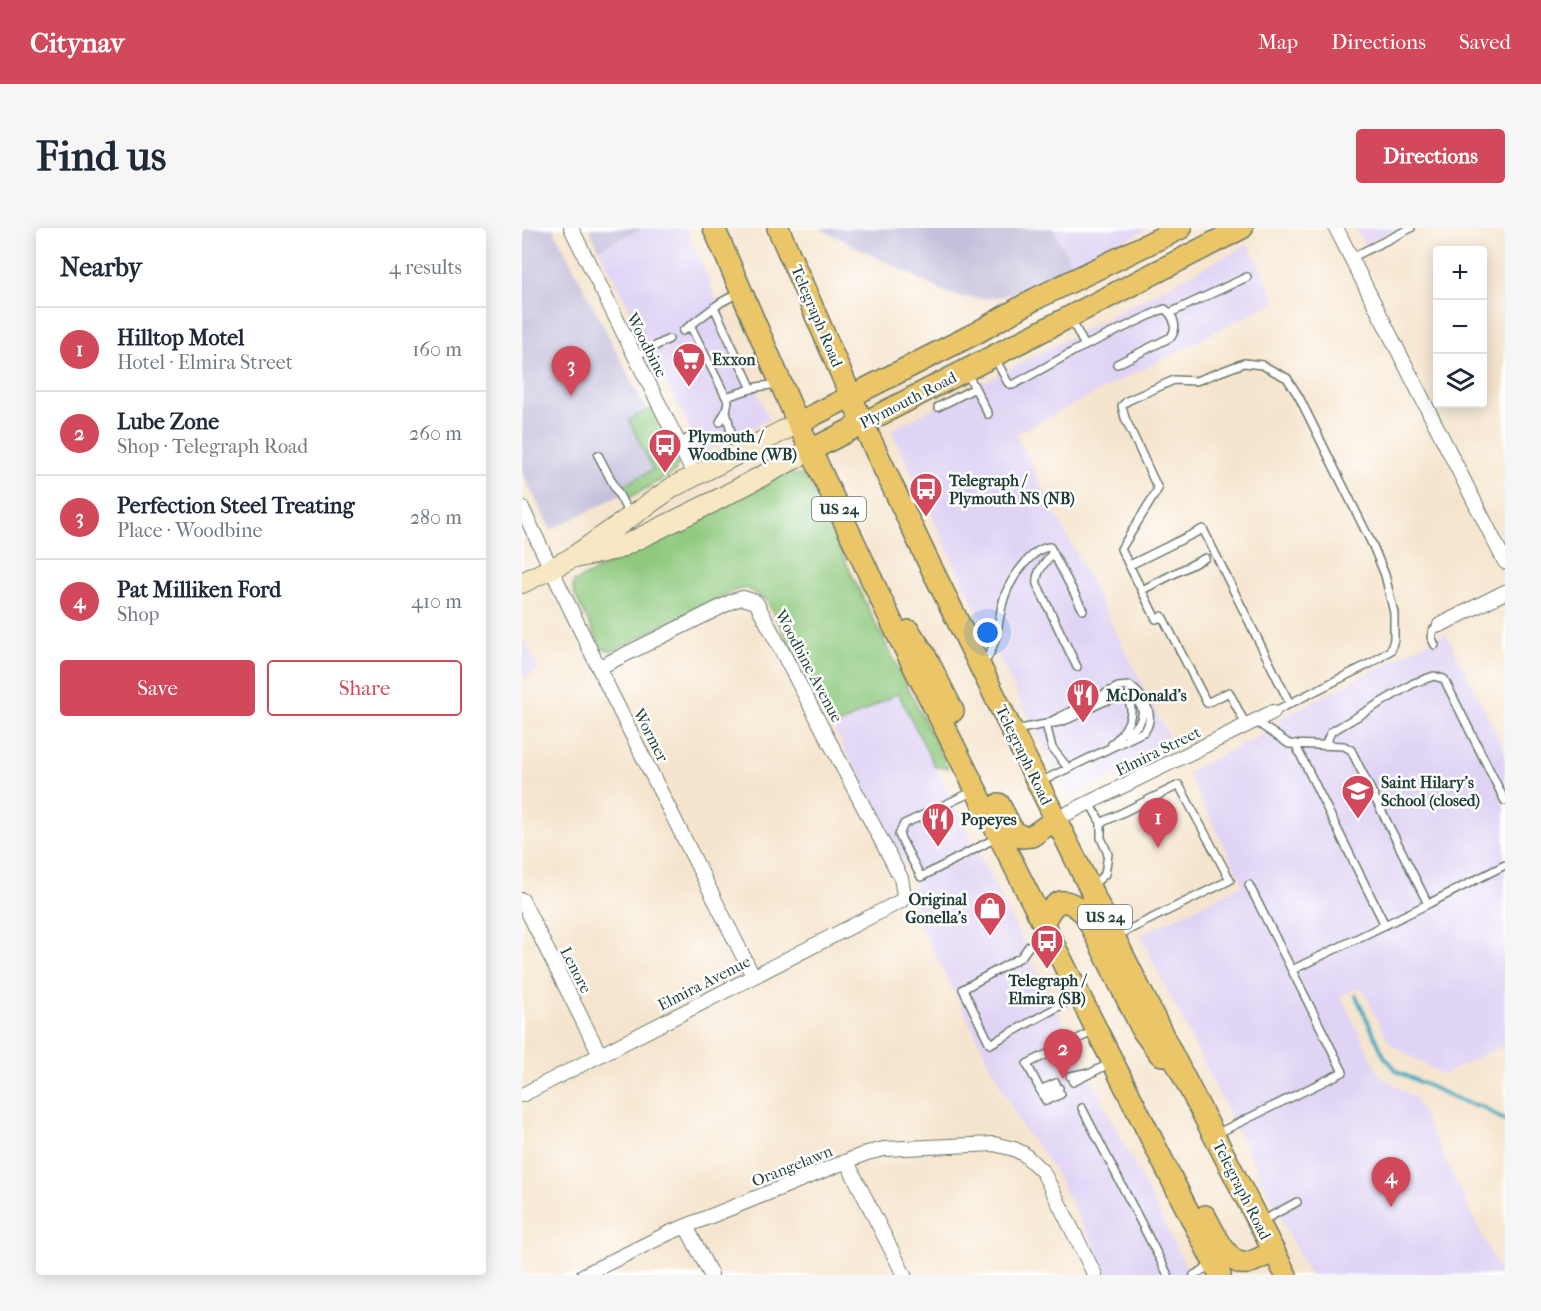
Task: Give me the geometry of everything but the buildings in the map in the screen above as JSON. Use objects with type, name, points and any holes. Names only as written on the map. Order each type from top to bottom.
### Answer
[{"type":"main road","name":"US 24","points":[[714,228],[798,423],[895,629],[976,789],[1008,835],[1045,927],[1217,1270]]},
{"type":"main road","name":"Telegraph Road","points":[[778,228],[863,424],[980,667],[1175,1060],[1286,1275]]},
{"type":"main road","name":"Plymouth Road","points":[[522,583],[570,559],[674,487],[978,332],[1035,299],[1181,228]]},
{"type":"main road","name":"Plymouth Road","points":[[570,559],[616,549],[713,502],[863,424],[970,380],[994,356],[1242,228]]},
{"type":"main road","points":[[867,568],[925,655],[1012,829],[1008,835],[1032,836],[1056,819]]},
{"type":"main road","points":[[1045,927],[1050,909],[1065,900],[1072,902],[1085,914],[1143,1031],[1160,1054],[1175,1060]]},
{"type":"main road","points":[[1148,1132],[1166,1145],[1221,1245],[1231,1258],[1246,1264],[1274,1251]]},
{"type":"street","name":"Woodbine","points":[[571,228],[695,476]]},
{"type":"street","points":[[1336,228],[1505,562]]},
{"type":"street","name":"Wormer","points":[[522,508],[753,976]]},
{"type":"street","points":[[1440,625],[1505,592]]},
{"type":"street","name":"Woodbine Avenue","points":[[600,667],[735,600],[743,598],[756,602],[901,878],[904,895],[901,901]]},
{"type":"street","name":"Elmira Street","points":[[1056,819],[1274,712]]},
{"type":"street","name":"Lenore","points":[[522,900],[600,1055]]},
{"type":"street","name":"Elmira Avenue","points":[[522,1095],[901,901]]},
{"type":"street","name":"Orangelawn","points":[[584,1275],[686,1226],[867,1153],[884,1149],[985,1144],[1005,1146],[1024,1154],[1037,1166],[1048,1180],[1095,1275]]},
{"type":"street","points":[[847,1162],[904,1275]]},
{"type":"street","points":[[686,1226],[711,1275]]},
{"type":"lane","points":[[1351,258],[1411,228]]},
{"type":"lane","points":[[1170,313],[1247,277]]},
{"type":"lane","points":[[720,422],[728,401],[687,329],[741,291]]},
{"type":"lane","points":[[714,308],[752,389]]},
{"type":"lane","points":[[994,356],[1008,383],[1013,386],[1085,346],[1159,311],[1165,309],[1170,313],[1175,326],[1175,332],[1171,337],[1117,364]]},
{"type":"lane","points":[[1070,316],[1085,346]]},
{"type":"lane","points":[[634,357],[669,339]]},
{"type":"lane","points":[[1274,712],[1373,662],[1391,650],[1394,639],[1394,613],[1385,575],[1373,546],[1299,397],[1287,378],[1262,365],[1244,363],[1196,381],[1174,380],[1127,401],[1122,406],[1125,418],[1158,489],[1122,549],[1156,619],[1162,616],[1207,703],[1228,692],[1251,723],[1289,744],[1344,746],[1351,750],[1428,904]]},
{"type":"lane","points":[[938,407],[970,380],[988,414]]},
{"type":"lane","points":[[726,397],[781,383]]},
{"type":"lane","points":[[726,411],[736,454]]},
{"type":"lane","points":[[678,444],[695,434]]},
{"type":"lane","points":[[598,455],[630,516]]},
{"type":"lane","points":[[902,506],[936,489]]},
{"type":"lane","points":[[1130,565],[1203,529],[1290,704]]},
{"type":"lane","points":[[980,667],[992,651],[1008,588],[1029,559],[1042,547],[1050,547],[1083,610]]},
{"type":"lane","points":[[1053,552],[1040,571],[1036,579],[1037,584],[1077,667]]},
{"type":"lane","points":[[1142,590],[1204,558]]},
{"type":"lane","points":[[1435,645],[1431,637],[1433,630],[1440,625]]},
{"type":"lane","points":[[1325,745],[1331,732],[1414,683],[1434,676],[1444,680],[1505,801]]},
{"type":"lane","points":[[1037,783],[1145,731],[1150,720],[1147,706],[1141,695],[1130,686],[1118,687],[1046,724]]},
{"type":"lane","points":[[1125,733],[1132,709],[1126,697]]},
{"type":"lane","points":[[1012,730],[1058,724],[1107,699],[1132,698],[1144,715],[1143,721],[1105,751]]},
{"type":"lane","points":[[1046,724],[1052,748],[1068,768]]},
{"type":"lane","points":[[1295,744],[1385,925]]},
{"type":"lane","points":[[1101,823],[1179,785],[1230,880],[1115,937]]},
{"type":"lane","points":[[976,789],[904,824],[899,835],[921,877],[1008,835]]},
{"type":"lane","points":[[1090,803],[1101,823],[1101,838],[1108,854],[1105,874],[1090,887]]},
{"type":"lane","points":[[1292,970],[1505,865]]},
{"type":"lane","points":[[1214,1135],[1343,1072],[1249,885]]},
{"type":"lane","points":[[1045,927],[1021,957],[963,989],[990,1044],[1080,995]]},
{"type":"lane","points":[[1042,1093],[1059,1088],[1046,1101],[1027,1064],[1096,1030]]},
{"type":"lane","points":[[1093,1072],[1073,1082],[1112,1063]]},
{"type":"lane","points":[[1082,1108],[1168,1275]]},
{"type":"lane","points":[[1259,1223],[1297,1202]]},
{"type":"lane","points":[[1194,1275],[1217,1270]]},
{"type":"shaded area","points":[[522,228],[553,228],[676,467],[551,530],[522,473]]},
{"type":"shaded area","points":[[589,228],[642,228],[599,249]]},
{"type":"shaded area","points":[[642,228],[686,228],[769,419],[702,453],[599,249]]},
{"type":"shaded area","points":[[819,228],[1053,228],[1072,266],[1003,296],[985,299],[960,297],[945,292]]},
{"type":"shaded area","points":[[1053,228],[1150,228],[1072,266]]},
{"type":"shaded area","points":[[1355,228],[1398,228],[1364,245]]},
{"type":"shaded area","points":[[1249,244],[1276,301],[1016,434],[1173,745],[1070,797],[1024,709],[891,430]]},
{"type":"shaded area","points":[[1446,633],[1505,750],[1505,1044],[1443,1075],[1390,1044],[1361,987],[1341,996],[1380,1075],[1415,1098],[1502,1275],[1309,1275],[1140,935],[1243,884],[1187,772],[1281,725],[1278,719]]},
{"type":"shaded area","points":[[522,636],[539,670],[522,679]]},
{"type":"shaded area","points":[[898,693],[1190,1275],[1108,1275],[1053,1168],[1020,1124],[915,914],[915,882],[833,728]]},
{"type":"green space","points":[[654,407],[678,464],[675,472],[629,498],[622,486],[653,470],[629,420]]},
{"type":"green space","points":[[792,472],[795,475],[801,475],[809,483],[861,594],[948,768],[935,767],[898,693],[833,728],[767,601],[747,588],[733,591],[613,651],[604,649],[600,645],[574,593],[574,582],[786,473]]},
{"type":"waterway","points":[[1356,996],[1384,1056],[1398,1072],[1464,1102],[1483,1107],[1505,1121]]},
{"type":"place","name":"Exxon","points":[[689,388]]},
{"type":"place","name":"Perfection Steel Treating","points":[[571,396]]},
{"type":"place","name":"Plymouth / Woodbine (WB)","points":[[665,474]]},
{"type":"place","name":"Telegraph / Plymouth NS (NB)","points":[[926,518]]},
{"type":"place","name":"McDonald's","points":[[1083,724]]},
{"type":"place","name":"Saint Hilary's School (closed)","points":[[1358,820]]},
{"type":"place","name":"Popeyes","points":[[938,848]]},
{"type":"place","name":"Hilltop Motel","points":[[1158,848]]},
{"type":"place","name":"Original Gonella's","points":[[990,937]]},
{"type":"place","name":"Telegraph / Elmira (SB)","points":[[1047,970]]},
{"type":"place","name":"Lube Zone","points":[[1063,1079]]},
{"type":"place","name":"Pat Milliken Ford","points":[[1391,1207]]}]
